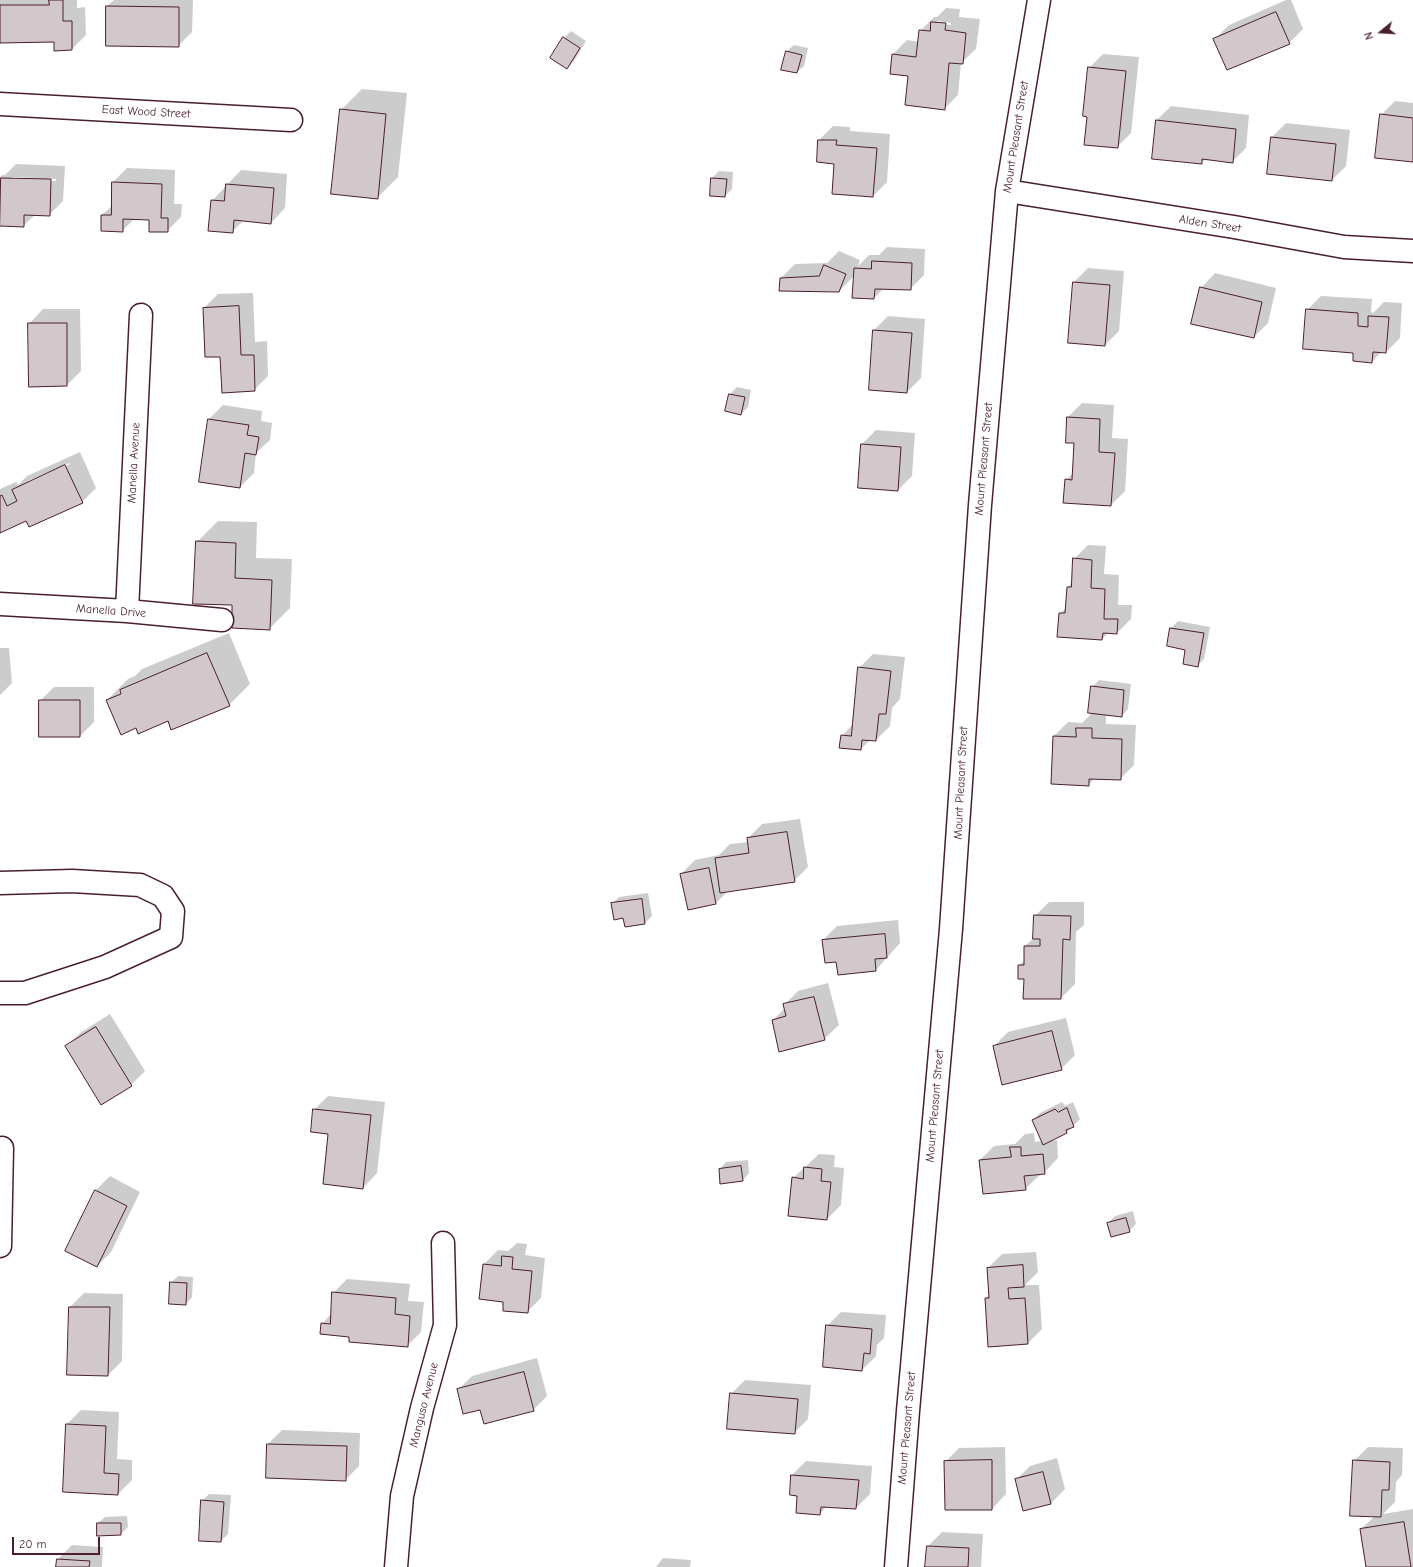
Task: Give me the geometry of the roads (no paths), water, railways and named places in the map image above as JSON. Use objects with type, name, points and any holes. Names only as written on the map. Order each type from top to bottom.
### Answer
[{"type":"street","name":"Mount Pleasant Street","points":[[896,1567],[908,1403],[951,929],[980,505],[1007,191],[1039,0]]},
{"type":"street","name":"East Wood Street","points":[[0,104],[291,120]]},
{"type":"street","name":"Alden Street","points":[[1007,191],[1344,247],[1413,251]]},
{"type":"street","name":"Manella Avenue","points":[[127,611],[141,315]]},
{"type":"street","name":"Manella Drive","points":[[0,604],[127,611],[222,620]]},
{"type":"street","points":[[0,883],[72,882],[140,885],[163,896],[173,911],[171,937],[105,967],[24,993],[0,992]]},
{"type":"street","points":[[0,1246],[2,1148]]},
{"type":"street","name":"Manguso Avenue","points":[[396,1567],[402,1496],[422,1408],[445,1326],[443,1243]]}]
